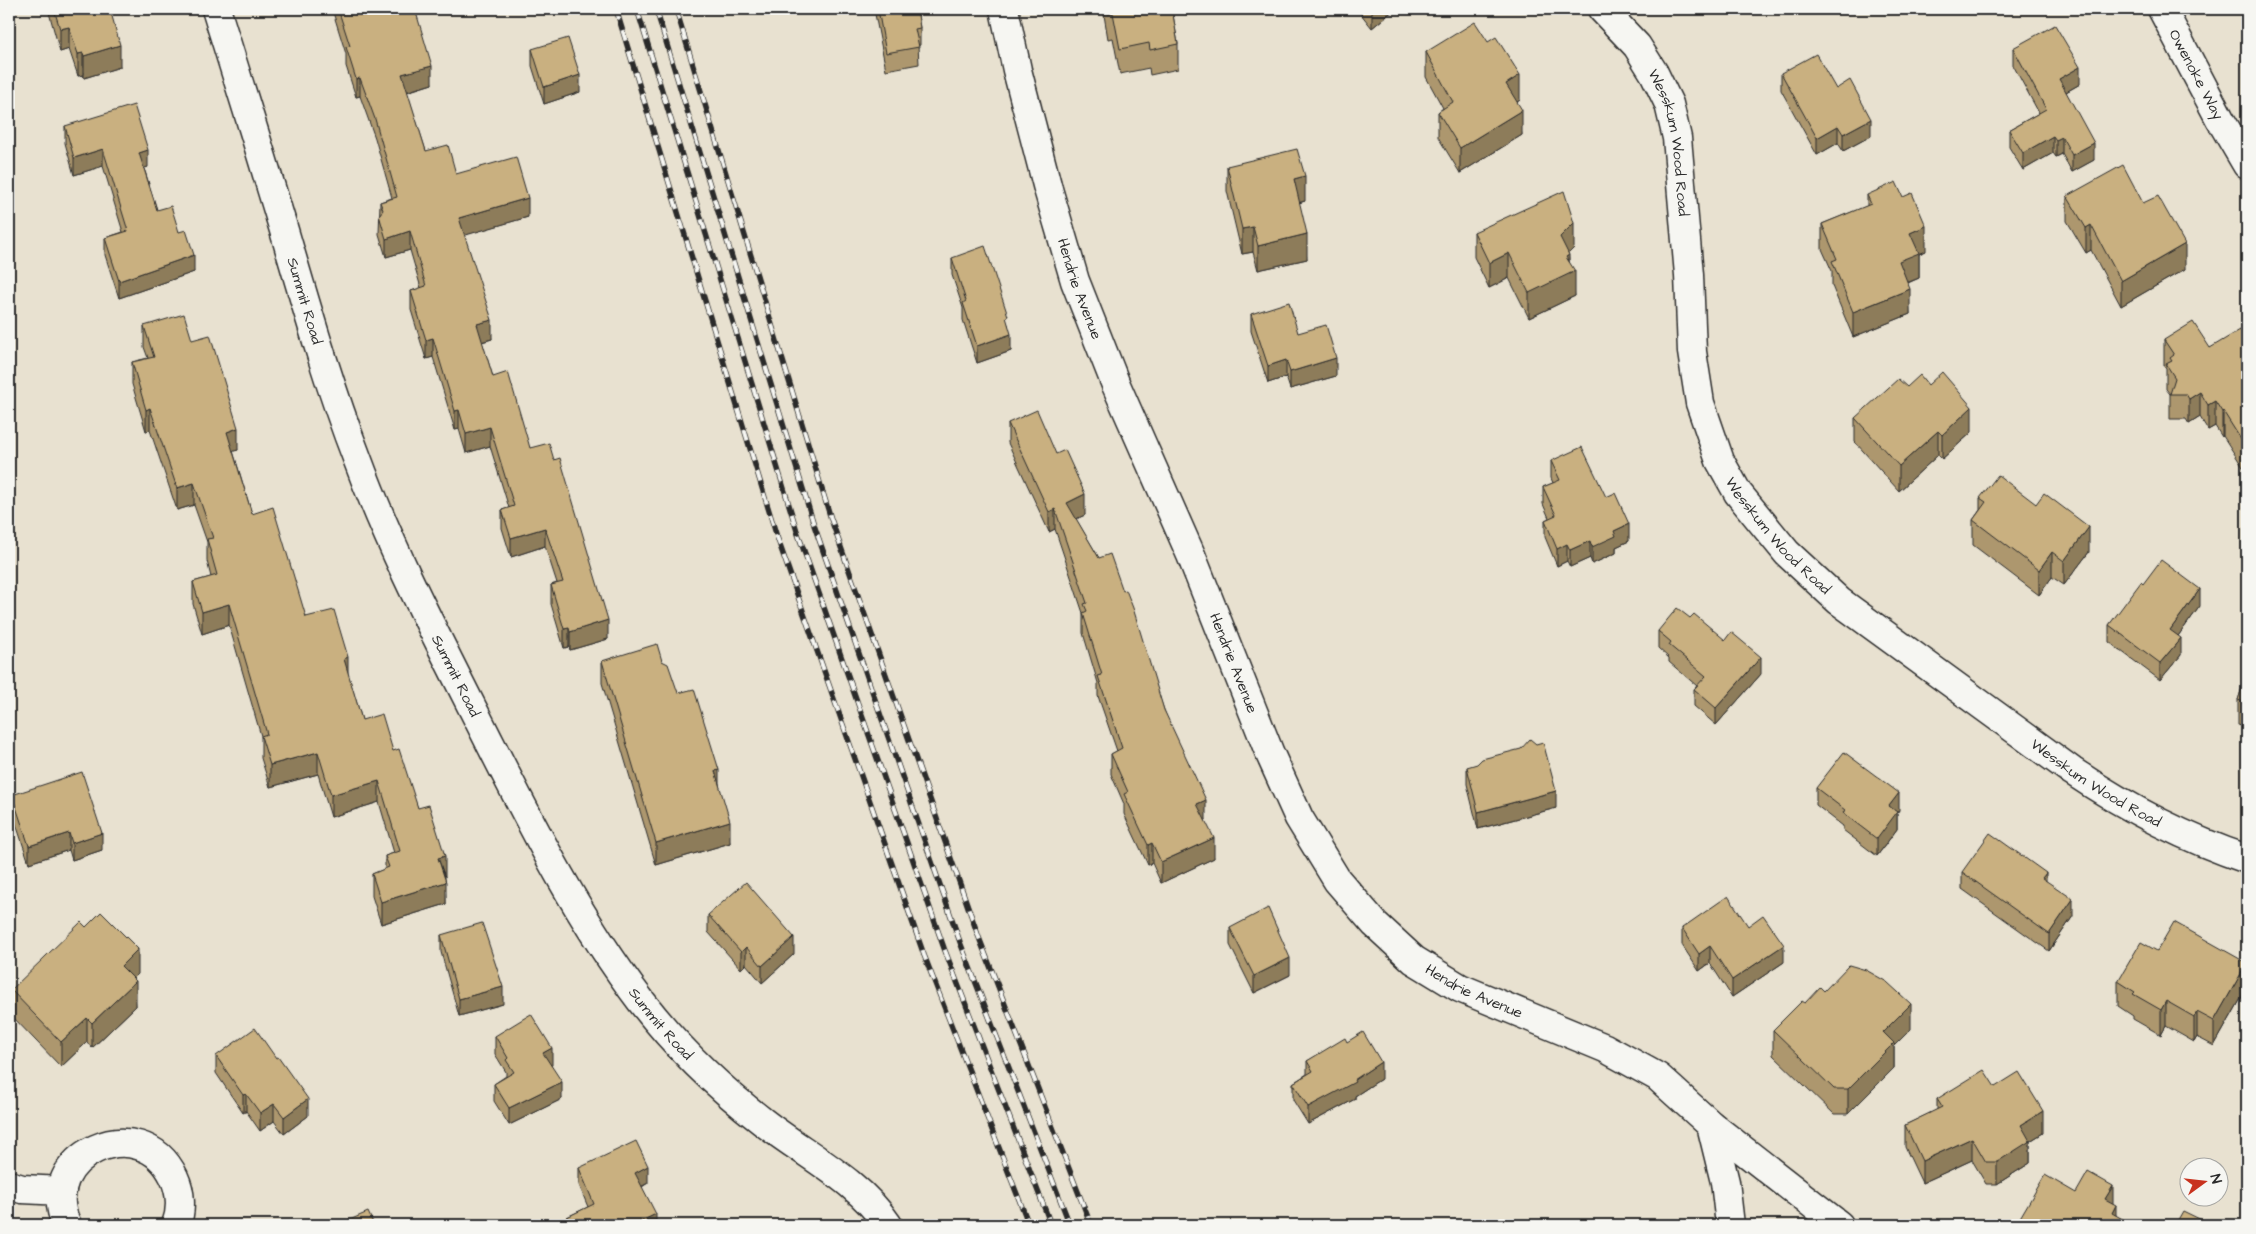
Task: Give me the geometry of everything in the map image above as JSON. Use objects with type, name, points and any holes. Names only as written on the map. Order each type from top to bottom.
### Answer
[{"type":"street","name":"Summit Road","points":[[216,9],[316,338],[358,462],[404,569],[554,868],[589,927],[637,995],[691,1057],[713,1079],[763,1122],[846,1180],[874,1205],[888,1225]]},
{"type":"street","name":"Hendrie Avenue","points":[[1004,9],[1017,70],[1048,189],[1076,281],[1116,385],[1191,555],[1270,754],[1299,818],[1337,880],[1375,924],[1414,960],[1460,988],[1606,1048],[1658,1077],[1711,1125],[1839,1225]]},
{"type":"street","name":"Wesskum Wood Road","points":[[1602,9],[1637,46],[1654,73],[1669,104],[1677,138],[1689,275],[1692,352],[1700,403],[1720,461],[1738,493],[1787,552],[1839,601],[2072,771],[2112,798],[2154,821],[2218,849],[2247,859]]},
{"type":"street","name":"Owenoke Way","points":[[2162,9],[2220,119],[2247,165]]},
{"type":"street","points":[[1711,1125],[1726,1182],[1730,1225]]},
{"type":"street","points":[[66,1225],[62,1215],[62,1190],[74,1165],[84,1155],[102,1145],[120,1142],[138,1145],[156,1154],[170,1168],[178,1186],[180,1205],[176,1225]]},
{"type":"street","points":[[9,1185],[22,1189],[62,1190]]},
{"type":"building","points":[[54,9],[110,9],[120,45],[84,56],[83,53],[78,54],[69,27],[60,29]]},
{"type":"building","points":[[338,9],[415,9],[432,66],[402,74],[426,151],[448,145],[456,174],[516,157],[528,198],[459,218],[492,320],[477,324],[493,377],[508,372],[530,448],[549,443],[554,460],[560,458],[608,620],[570,632],[569,628],[564,629],[551,585],[563,582],[545,528],[511,538],[502,510],[514,506],[490,427],[466,434],[459,410],[455,411],[433,338],[426,340],[411,291],[426,286],[410,231],[386,239],[379,215],[383,210],[380,202],[397,197],[375,119],[360,78],[356,79],[346,47],[350,46]]},
{"type":"building","points":[[878,9],[917,9],[920,28],[915,29],[919,47],[886,53]]},
{"type":"building","points":[[1107,9],[1172,9],[1178,44],[1150,50],[1149,43],[1120,49],[1113,13],[1108,14]]},
{"type":"building","points":[[1475,22],[1488,42],[1496,37],[1520,75],[1506,84],[1522,110],[1460,148],[1438,112],[1453,102],[1426,52]]},
{"type":"building","points":[[2055,25],[2080,67],[2059,79],[2094,143],[2072,155],[2062,137],[2056,140],[2053,136],[2023,153],[2009,130],[2046,109],[2013,48]]},
{"type":"building","points":[[568,38],[580,75],[544,87],[532,49]]},
{"type":"building","points":[[1816,54],[1836,89],[1850,80],[1871,119],[1843,134],[1838,126],[1817,138],[1781,73]]},
{"type":"building","points":[[134,105],[148,150],[139,153],[157,210],[171,206],[179,232],[186,230],[194,255],[119,281],[105,238],[128,231],[103,149],[74,158],[65,126]]},
{"type":"building","points":[[1297,149],[1305,176],[1294,179],[1307,234],[1258,246],[1253,227],[1242,229],[1227,166]]},
{"type":"building","points":[[2123,165],[2143,203],[2158,196],[2185,244],[2121,281],[2091,225],[2086,228],[2067,196]]},
{"type":"building","points":[[1896,182],[1903,197],[1912,193],[1926,226],[1910,233],[1919,253],[1899,261],[1910,289],[1853,312],[1832,261],[1837,259],[1822,224],[1871,204],[1867,195]]},
{"type":"building","points":[[1564,191],[1574,223],[1560,237],[1569,255],[1566,257],[1575,271],[1529,293],[1509,253],[1489,263],[1474,232]]},
{"type":"building","points":[[985,246],[1008,316],[1006,317],[1011,334],[977,346],[963,303],[966,301],[952,258]]},
{"type":"building","points":[[1289,302],[1298,333],[1326,325],[1336,358],[1290,372],[1286,360],[1268,366],[1251,314]]},
{"type":"building","points":[[184,314],[192,340],[210,335],[238,428],[227,432],[252,514],[273,507],[306,617],[334,610],[348,657],[344,659],[362,720],[382,714],[393,751],[399,749],[418,808],[429,805],[445,856],[438,858],[446,882],[381,902],[372,874],[389,867],[385,856],[400,851],[379,781],[331,795],[318,752],[270,765],[261,736],[267,734],[229,604],[202,612],[193,582],[217,575],[207,539],[213,538],[194,483],[177,488],[150,408],[146,410],[132,362],[154,357],[144,326]]},
{"type":"building","points":[[2193,322],[2210,348],[2240,330],[2247,341],[2247,449],[2215,401],[2208,405],[2200,392],[2189,399],[2186,394],[2170,394],[2175,378],[2166,364],[2172,361],[2170,358],[2174,355],[2164,340]]},
{"type":"building","points":[[1942,372],[1972,407],[1942,435],[1938,431],[1899,466],[1855,418],[1898,379],[1907,387],[1920,375],[1928,385]]},
{"type":"building","points":[[1037,410],[1056,454],[1065,450],[1085,494],[1067,503],[1099,558],[1110,554],[1123,591],[1126,590],[1133,608],[1164,710],[1206,800],[1197,804],[1214,838],[1161,862],[1152,843],[1148,845],[1124,794],[1128,792],[1111,754],[1122,748],[1098,676],[1102,675],[1083,613],[1087,611],[1084,604],[1087,603],[1055,509],[1049,512],[1008,423]]},
{"type":"building","points":[[1582,447],[1606,497],[1615,493],[1629,524],[1614,531],[1616,536],[1592,547],[1590,541],[1570,550],[1567,544],[1557,549],[1545,520],[1556,515],[1543,487],[1560,480],[1551,461]]},
{"type":"building","points":[[1998,475],[2036,504],[2044,493],[2089,527],[2064,561],[2052,552],[2039,570],[1973,520],[1986,502],[1980,498]]},
{"type":"building","points":[[2161,560],[2200,589],[2170,630],[2181,638],[2160,663],[2109,625],[2141,582],[2143,584]]},
{"type":"building","points":[[1677,608],[1690,618],[1694,614],[1725,640],[1731,632],[1761,657],[1716,708],[1694,689],[1706,676],[1669,645],[1671,642],[1658,631]]},
{"type":"building","points":[[657,644],[662,661],[668,664],[678,693],[694,689],[719,770],[715,771],[730,821],[656,843],[602,661]]},
{"type":"building","points":[[2247,673],[2247,703],[2238,700]]},
{"type":"building","points":[[1530,739],[1536,744],[1543,742],[1556,791],[1478,812],[1467,767],[1477,764],[1482,759],[1521,749]]},
{"type":"building","points":[[1844,752],[1899,793],[1889,806],[1897,812],[1877,839],[1843,813],[1845,810],[1816,788]]},
{"type":"building","points":[[82,772],[102,833],[72,843],[69,833],[29,846],[12,795]]},
{"type":"building","points":[[1990,833],[2046,873],[2042,878],[2073,899],[2049,934],[1962,872]]},
{"type":"building","points":[[746,882],[794,937],[762,966],[746,947],[741,952],[708,915]]},
{"type":"building","points":[[1728,896],[1748,926],[1763,915],[1784,945],[1732,980],[1710,946],[1699,954],[1682,928]]},
{"type":"building","points":[[1268,908],[1290,958],[1254,976],[1230,928]]},
{"type":"building","points":[[101,912],[138,949],[121,966],[136,981],[92,1023],[87,1018],[61,1042],[11,990],[81,922],[86,927]]},
{"type":"building","points":[[2174,922],[2247,963],[2214,1021],[2197,1012],[2194,1017],[2166,1001],[2161,1010],[2133,994],[2135,992],[2118,981],[2141,942],[2157,951]]},
{"type":"building","points":[[482,923],[503,987],[459,999],[441,935]]},
{"type":"building","points":[[1849,965],[1866,970],[1887,982],[1911,1004],[1883,1032],[1894,1043],[1848,1089],[1834,1089],[1773,1030],[1802,1001],[1805,1003],[1820,987],[1824,991]]},
{"type":"building","points":[[531,1014],[552,1048],[543,1053],[562,1082],[509,1108],[494,1084],[514,1072],[495,1036]]},
{"type":"building","points":[[255,1028],[308,1099],[284,1117],[274,1104],[260,1113],[246,1094],[243,1095],[216,1056]]},
{"type":"building","points":[[1363,1032],[1381,1062],[1354,1080],[1355,1082],[1308,1107],[1293,1083],[1313,1071],[1307,1061],[1345,1038],[1347,1042]]},
{"type":"building","points":[[1984,1070],[1995,1087],[2019,1072],[2043,1111],[2021,1125],[2030,1141],[1997,1162],[1986,1162],[1972,1138],[1922,1161],[1905,1125],[1942,1107],[1937,1099]]},
{"type":"building","points":[[636,1141],[648,1166],[635,1173],[656,1214],[633,1225],[571,1225],[567,1217],[594,1204],[579,1168]]},
{"type":"building","points":[[2088,1172],[2113,1186],[2105,1199],[2116,1205],[2112,1213],[2133,1225],[2025,1225],[2018,1221],[2045,1175],[2076,1193]]},
{"type":"building","points":[[2183,1211],[2212,1225],[2175,1225]]},
{"type":"building","points":[[368,1212],[374,1225],[338,1225]]},
{"type":"building","points":[[1364,1220],[1366,1225],[1344,1225]]},
{"type":"railway","points":[[616,9],[777,537],[924,955],[1029,1225]]},
{"type":"railway","points":[[637,9],[797,531],[944,948],[1051,1225]]},
{"type":"railway","points":[[656,9],[814,525],[960,942],[1070,1225]]},
{"type":"railway","points":[[676,9],[831,519],[978,935],[1091,1225]]}]
